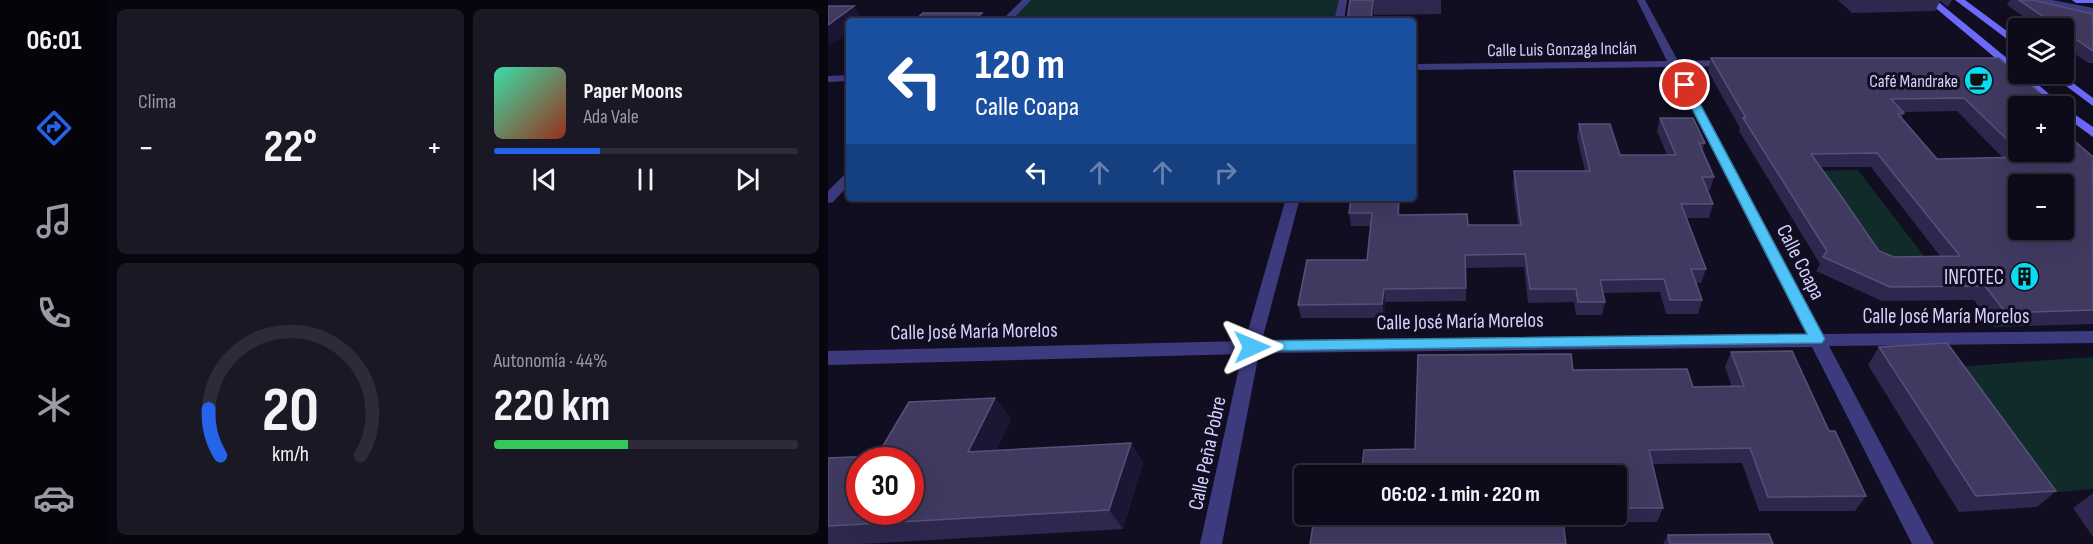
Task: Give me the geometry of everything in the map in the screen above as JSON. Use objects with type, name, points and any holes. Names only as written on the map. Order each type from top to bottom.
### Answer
[{"type":"main road","points":[[1930,0],[1993,59],[2045,96]]},
{"type":"main road","points":[[1959,0],[2008,37]]},
{"type":"main road","points":[[2076,0],[2093,0]]},
{"type":"main road","points":[[2068,84],[2092,102]]},
{"type":"main road","points":[[2074,118],[2093,133]]},
{"type":"street","points":[[1009,18],[1027,0]]},
{"type":"street","points":[[1340,18],[1343,0]]},
{"type":"street","name":"Calle Coapa","points":[[1641,0],[1923,544]]},
{"type":"street","points":[[2039,0],[2093,11]]},
{"type":"street","name":"Calle Luis Gonzaga Inclán","points":[[1416,67],[1744,63]]},
{"type":"street","points":[[828,79],[846,78]]},
{"type":"street","points":[[828,199],[846,181]]},
{"type":"street","name":"Calle Peña Pobre","points":[[1211,544],[1252,347],[1292,201]]},
{"type":"street","name":"Calle José María Morelos","points":[[828,358],[1252,347],[2093,337]]},
{"type":"green space","points":[[1027,0],[1343,0],[1340,18],[1009,18]]},
{"type":"green space","points":[[1858,170],[1927,260],[1869,263],[1808,171]]},
{"type":"green space","points":[[2093,357],[2093,489],[2047,493],[1953,367]]},
{"type":"building","points":[[1350,0],[1373,0],[1371,18],[1347,18]]},
{"type":"building","points":[[2019,0],[2033,0],[2093,14],[2093,51],[2074,38],[2074,18],[2045,18]]},
{"type":"building","points":[[828,6],[854,6],[828,25]]},
{"type":"building","points":[[923,13],[982,13],[976,18],[917,18]]},
{"type":"building","points":[[1711,58],[1999,58],[2008,66],[2008,84],[2030,84],[2044,96],[2008,96],[2008,140],[1964,98],[1891,99],[1904,113],[1898,114],[1937,159],[2008,157],[2008,162],[2074,162],[2074,141],[2093,156],[2093,310],[2006,313],[1985,286],[1890,287],[1823,257],[1827,251],[1743,118],[1746,118]],"holes":[[[1877,153],[1960,256],[1894,257],[1879,251],[1811,154]]]},
{"type":"building","points":[[1660,118],[1693,118],[1705,143],[1699,143],[1714,177],[1702,177],[1713,204],[1681,204],[1706,269],[1691,269],[1702,300],[1670,300],[1664,279],[1600,280],[1605,302],[1578,302],[1576,289],[1530,289],[1525,254],[1465,255],[1466,288],[1384,289],[1382,304],[1298,305],[1307,260],[1367,260],[1372,213],[1349,213],[1351,201],[1399,201],[1398,215],[1467,214],[1468,225],[1521,225],[1514,171],[1590,171],[1579,124],[1610,124],[1620,155],[1676,155]]},
{"type":"building","points":[[1947,343],[2056,491],[1976,496],[1879,347]]},
{"type":"building","points":[[1792,351],[1829,431],[1835,431],[1866,496],[1768,497],[1750,448],[1649,450],[1663,508],[1627,508],[1627,465],[1362,465],[1364,450],[1415,449],[1418,355],[1571,354],[1573,370],[1687,369],[1693,387],[1744,386],[1731,352]]},
{"type":"building","points":[[995,398],[968,452],[1131,443],[1109,510],[924,521],[924,447],[882,447],[909,402]]},
{"type":"building","points":[[846,457],[846,525],[828,526],[828,458]]},
{"type":"building","points":[[1313,525],[1563,525],[1566,544],[1310,544]]},
{"type":"building","points":[[1769,534],[1773,544],[1670,544],[1668,535]]},
{"type":"place","name":"Café Mandrake","points":[[1979,81]]},
{"type":"place","name":"INFOTEC","points":[[2025,277]]},
{"type":"route","points":[[1252,347],[1817,339],[1685,85]]}]
